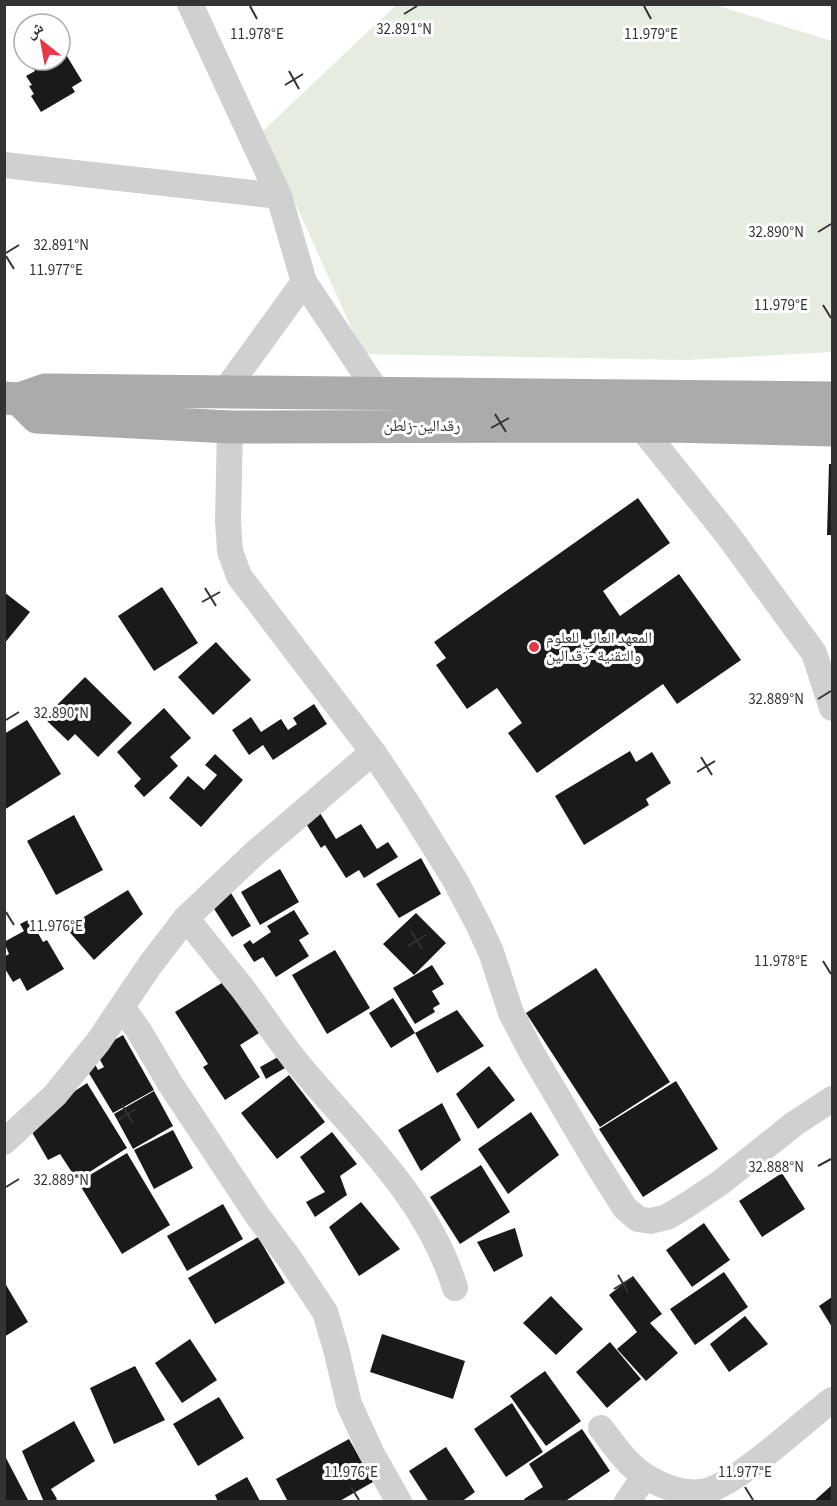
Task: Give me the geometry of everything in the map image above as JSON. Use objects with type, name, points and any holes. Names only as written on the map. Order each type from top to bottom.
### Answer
[{"type":"main road","name":"رقدالين-زلطن","points":[[12,398],[45,390],[832,398]]},
{"type":"main road","name":"رقدالين-زلطن","points":[[12,398],[37,417],[230,427],[640,426],[832,430]]},
{"type":"street","points":[[190,4],[279,196],[304,282],[378,393]]},
{"type":"street","points":[[4,165],[279,196]]},
{"type":"street","points":[[225,391],[304,282]]},
{"type":"street","points":[[640,426],[727,534],[814,653],[832,708]]},
{"type":"street","points":[[230,427],[230,551],[239,576],[373,753],[409,806],[459,889],[491,952],[511,1013],[575,1129],[625,1208],[638,1219],[651,1221],[667,1217],[720,1183],[794,1124],[832,1099]]},
{"type":"street","points":[[4,1142],[55,1095],[98,1042],[150,965],[186,918],[255,853],[373,753]]},
{"type":"street","points":[[186,918],[294,1058],[395,1175],[428,1224],[447,1259],[455,1288]]},
{"type":"street","points":[[122,1007],[182,1103],[325,1312],[349,1404],[371,1452],[399,1502]]},
{"type":"street","points":[[601,1428],[630,1464],[645,1476],[683,1492],[702,1492],[720,1485],[748,1466],[832,1400]]},
{"type":"street","points":[[627,1502],[645,1476]]},
{"type":"shaded area","points":[[396,5],[715,5],[832,41],[832,352],[686,360],[363,354],[263,131]]},
{"type":"building","points":[[72,64],[82,81],[72,87],[75,92],[41,112],[31,96],[34,94],[29,86],[32,85],[26,76],[33,72],[72,72]]},
{"type":"building","points":[[829,464],[832,464],[832,535],[827,535]]},
{"type":"building","points":[[638,498],[670,543],[603,591],[620,616],[679,574],[741,660],[677,704],[663,684],[537,773],[508,733],[522,723],[497,688],[467,709],[436,665],[446,658],[434,642]]},
{"type":"building","points":[[162,587],[198,643],[154,671],[118,616]]},
{"type":"building","points":[[4,592],[30,612],[4,644]]},
{"type":"building","points":[[216,642],[251,680],[213,715],[178,677]]},
{"type":"building","points":[[85,677],[132,723],[98,757],[75,734],[68,741],[44,718]]},
{"type":"building","points":[[314,704],[327,724],[273,760],[263,745],[249,755],[232,730],[251,717],[261,732],[281,719],[288,730],[297,724],[293,718]]},
{"type":"building","points":[[164,708],[191,738],[170,757],[178,766],[144,797],[134,786],[141,779],[117,752]]},
{"type":"building","points":[[27,720],[61,774],[4,810],[4,734]]},
{"type":"building","points":[[630,751],[636,762],[652,752],[671,783],[646,799],[649,805],[584,845],[555,796]]},
{"type":"building","points":[[215,754],[243,780],[201,827],[169,798],[188,776],[204,790],[217,775],[205,765]]},
{"type":"building","points":[[320,813],[336,839],[361,824],[377,849],[388,842],[398,857],[364,878],[359,870],[346,878],[325,845],[321,848],[305,822]]},
{"type":"building","points":[[74,815],[103,870],[56,895],[27,841]]},
{"type":"building","points":[[421,858],[441,894],[399,918],[376,884]]},
{"type":"building","points":[[280,869],[299,902],[260,925],[241,892]]},
{"type":"building","points":[[128,890],[143,914],[94,960],[66,928]]},
{"type":"building","points":[[231,893],[251,926],[232,937],[211,904]]},
{"type":"building","points":[[294,910],[309,934],[299,940],[309,956],[276,977],[263,957],[254,962],[243,945],[250,940],[253,944],[271,932],[267,926]]},
{"type":"building","points":[[416,913],[446,943],[414,975],[383,944]]},
{"type":"building","points":[[30,919],[43,942],[47,940],[64,969],[27,991],[20,978],[13,982],[4,967],[4,957],[9,954],[4,942],[24,931],[20,924]]},
{"type":"building","points":[[335,950],[370,1008],[327,1034],[292,975]]},
{"type":"building","points":[[432,965],[444,984],[432,991],[440,1004],[433,1008],[435,1012],[415,1024],[393,988]]},
{"type":"building","points":[[596,968],[670,1082],[600,1127],[526,1013]]},
{"type":"building","points":[[225,981],[259,1033],[240,1045],[260,1077],[225,1100],[203,1067],[208,1064],[175,1012]]},
{"type":"building","points":[[393,998],[415,1033],[391,1048],[369,1013]]},
{"type":"building","points":[[457,1010],[484,1046],[437,1073],[415,1033]]},
{"type":"building","points":[[123,1035],[154,1090],[113,1113],[84,1065],[93,1060],[98,1070],[104,1067],[95,1051]]},
{"type":"building","points":[[278,1057],[285,1068],[266,1079],[260,1067]]},
{"type":"building","points":[[489,1066],[515,1100],[478,1129],[456,1094]]},
{"type":"building","points":[[289,1075],[325,1122],[277,1159],[241,1113]]},
{"type":"building","points":[[676,1081],[718,1149],[643,1197],[599,1129]]},
{"type":"building","points":[[87,1083],[127,1148],[77,1180],[60,1154],[48,1160],[29,1127],[39,1115]]},
{"type":"building","points":[[154,1091],[173,1126],[133,1149],[114,1114]]},
{"type":"building","points":[[442,1103],[461,1140],[421,1171],[398,1130]]},
{"type":"building","points":[[531,1112],[559,1155],[508,1194],[478,1149]]},
{"type":"building","points":[[173,1130],[193,1168],[154,1189],[134,1150]]},
{"type":"building","points":[[332,1132],[357,1164],[340,1176],[347,1195],[315,1217],[306,1202],[325,1192],[300,1157]]},
{"type":"building","points":[[127,1153],[170,1225],[122,1254],[78,1182]]},
{"type":"building","points":[[481,1165],[510,1212],[460,1244],[430,1197]]},
{"type":"building","points":[[782,1173],[805,1209],[762,1237],[739,1201]]},
{"type":"building","points":[[361,1202],[400,1249],[359,1276],[329,1227]]},
{"type":"building","points":[[223,1204],[243,1239],[187,1271],[167,1236]]},
{"type":"building","points":[[704,1223],[730,1260],[692,1287],[666,1250]]},
{"type":"building","points":[[515,1228],[523,1256],[494,1272],[477,1242]]},
{"type":"building","points":[[258,1237],[285,1283],[215,1324],[188,1278]]},
{"type":"building","points":[[724,1272],[748,1307],[695,1345],[670,1309]]},
{"type":"building","points":[[633,1276],[662,1314],[650,1323],[678,1353],[646,1381],[617,1349],[637,1332],[609,1295]]},
{"type":"building","points":[[6,1285],[28,1322],[4,1337],[4,1286]]},
{"type":"building","points":[[551,1296],[583,1329],[556,1355],[523,1323]]},
{"type":"building","points":[[832,1297],[832,1327],[819,1306]]},
{"type":"building","points":[[745,1316],[768,1344],[729,1372],[710,1344]]},
{"type":"building","points":[[382,1334],[465,1361],[453,1399],[370,1372]]},
{"type":"building","points":[[190,1339],[217,1380],[182,1403],[155,1363]]},
{"type":"building","points":[[610,1342],[641,1379],[607,1408],[576,1372]]},
{"type":"building","points":[[135,1366],[165,1420],[114,1444],[90,1388]]},
{"type":"building","points":[[545,1371],[581,1421],[546,1446],[510,1396]]},
{"type":"building","points":[[219,1397],[244,1438],[198,1466],[173,1424]]},
{"type":"building","points":[[512,1403],[543,1452],[506,1477],[474,1429]]},
{"type":"building","points":[[74,1421],[95,1461],[51,1489],[57,1499],[54,1502],[44,1502],[22,1451]]},
{"type":"building","points":[[582,1429],[610,1471],[564,1502],[526,1502],[524,1499],[543,1487],[529,1464]]},
{"type":"building","points":[[349,1439],[373,1482],[338,1502],[288,1502],[276,1479]]},
{"type":"building","points":[[446,1447],[475,1492],[461,1502],[429,1502],[409,1471]]},
{"type":"building","points":[[6,1458],[29,1502],[4,1502],[4,1459]]},
{"type":"building","points":[[247,1477],[260,1501],[218,1502],[215,1495]]},
{"type":"building","points":[[832,1485],[832,1502],[813,1502]]},
{"type":"place","name":"المعهد العالي للعلوم والتقنية -رقدالين","points":[[534,647]]}]
